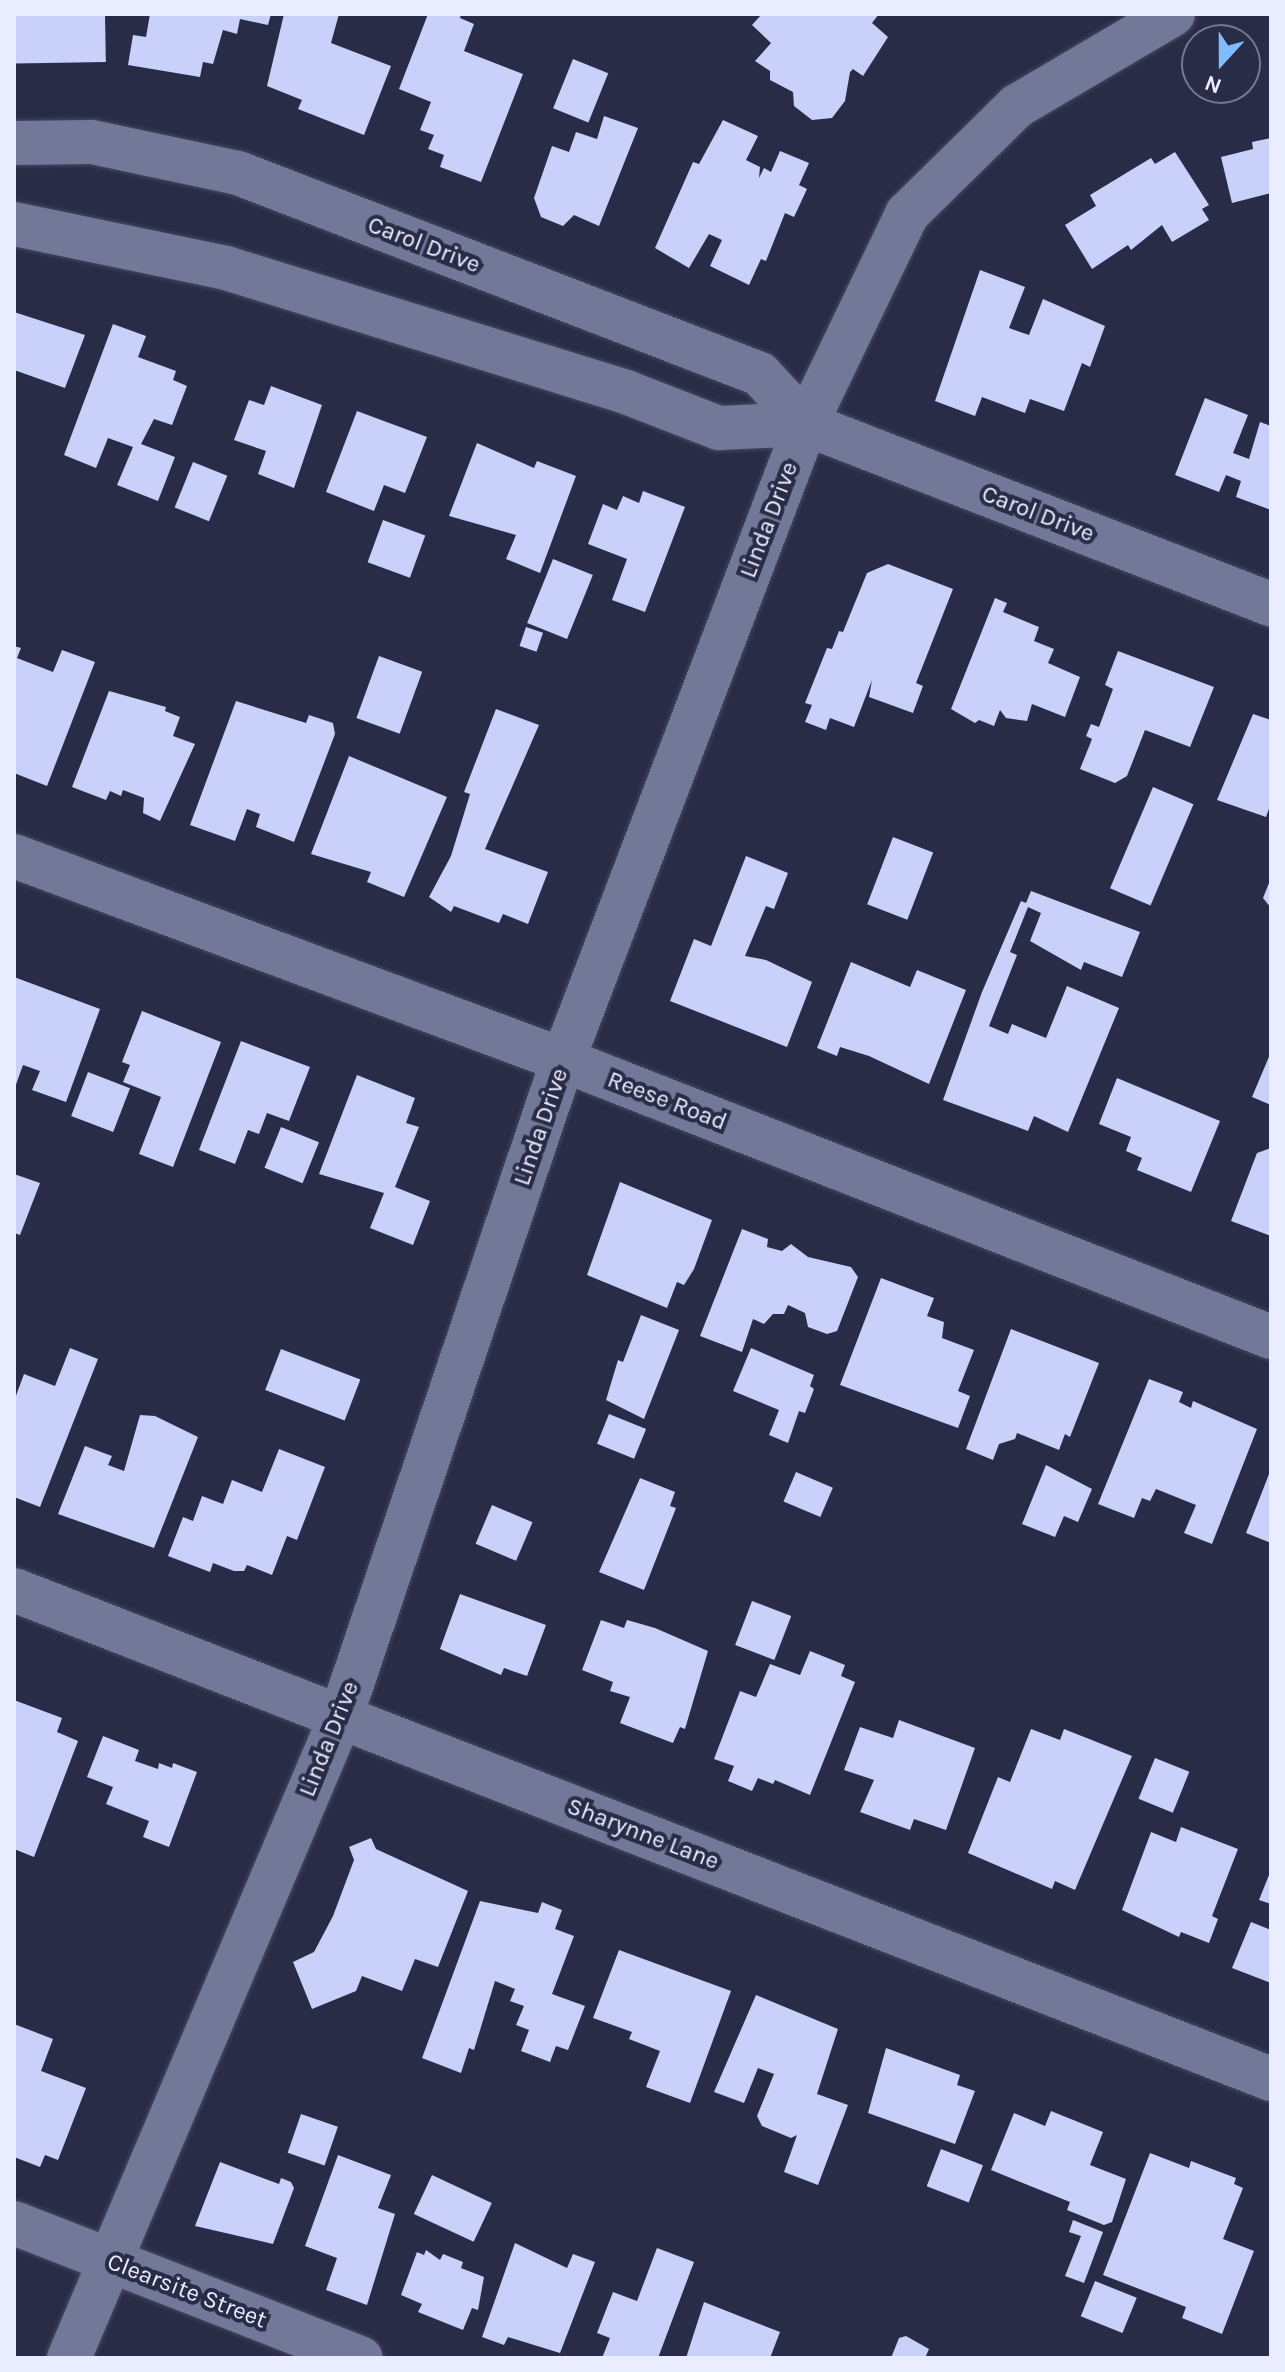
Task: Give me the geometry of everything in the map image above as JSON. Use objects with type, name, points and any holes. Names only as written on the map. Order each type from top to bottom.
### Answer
[{"type":"street","name":"Linda Drive","points":[[69,2358],[106,2259],[341,1716],[563,1060],[806,424],[907,214],[1017,106],[1173,14]]},
{"type":"street","name":"Carol Drive","points":[[14,143],[92,142],[238,173],[760,374],[806,424]]},
{"type":"street","name":"Carol Drive","points":[[14,224],[226,268],[626,392],[719,428],[806,424],[1271,604]]},
{"type":"street","name":"Reese Road","points":[[14,856],[563,1060],[1271,1337]]},
{"type":"street","name":"Sharynne Lane","points":[[14,1590],[1271,2079]]},
{"type":"street","name":"Clearsite Street","points":[[14,2223],[361,2358]]},
{"type":"building","points":[[105,14],[106,62],[15,64],[14,16]]},
{"type":"building","points":[[150,14],[271,14],[268,25],[240,19],[237,34],[223,30],[213,64],[203,62],[200,77],[128,65],[133,35],[146,37]]},
{"type":"building","points":[[284,14],[339,14],[331,43],[391,66],[364,135],[298,109],[302,100],[267,86]]},
{"type":"building","points":[[428,14],[461,14],[460,18],[474,24],[464,51],[523,74],[481,182],[440,167],[444,155],[428,149],[434,135],[420,130],[431,102],[399,89]]},
{"type":"building","points":[[762,14],[879,14],[872,23],[888,37],[863,76],[853,69],[850,72],[845,101],[832,118],[812,120],[794,106],[793,92],[770,80],[770,71],[755,61],[771,43],[752,25]]},
{"type":"building","points":[[573,59],[608,73],[588,122],[553,108]]},
{"type":"building","points":[[604,116],[638,128],[599,226],[574,215],[563,226],[541,217],[534,198],[552,146],[569,152],[576,132],[597,139]]},
{"type":"building","points":[[723,120],[758,136],[746,160],[760,167],[759,178],[764,168],[771,172],[780,151],[809,163],[799,185],[807,189],[794,217],[785,213],[766,261],[761,259],[749,285],[710,266],[722,240],[709,234],[689,268],[655,248],[693,162],[699,164]]},
{"type":"building","points":[[1271,138],[1271,193],[1232,203],[1221,157],[1253,149],[1252,142]]},
{"type":"building","points":[[1175,152],[1209,205],[1202,209],[1209,220],[1172,242],[1162,225],[1131,250],[1128,245],[1092,269],[1065,225],[1096,206],[1090,195],[1151,158],[1155,164]]},
{"type":"building","points":[[980,270],[1025,287],[1009,328],[1029,335],[1043,299],[1105,326],[1090,367],[1082,363],[1064,411],[1030,399],[1025,413],[982,397],[975,416],[935,401]]},
{"type":"building","points":[[14,312],[85,335],[65,388],[14,370]]},
{"type":"building","points":[[113,324],[146,336],[138,357],[176,371],[173,380],[187,386],[172,425],[154,419],[141,444],[175,457],[158,501],[117,485],[133,447],[108,438],[96,468],[64,455]]},
{"type":"building","points":[[271,386],[322,405],[294,488],[258,474],[266,451],[234,440],[249,400],[264,405]]},
{"type":"building","points":[[1205,398],[1248,415],[1233,453],[1249,459],[1260,422],[1271,426],[1271,510],[1236,497],[1241,481],[1226,475],[1219,492],[1175,475]]},
{"type":"building","points":[[357,411],[427,437],[405,493],[384,485],[374,511],[326,492]]},
{"type":"building","points":[[477,443],[534,468],[537,461],[576,476],[540,573],[506,559],[516,535],[449,516]]},
{"type":"building","points":[[193,462],[227,476],[209,521],[175,507]]},
{"type":"building","points":[[643,491],[685,507],[645,612],[612,600],[627,559],[588,544],[603,504],[617,510],[623,496],[639,503]]},
{"type":"building","points":[[383,520],[425,535],[410,578],[368,562]]},
{"type":"building","points":[[553,559],[593,575],[567,639],[527,623]]},
{"type":"building","points":[[888,564],[953,589],[916,683],[923,686],[913,713],[869,697],[872,680],[854,727],[830,718],[826,730],[805,722],[812,705],[805,703],[827,648],[832,649],[839,631],[843,632],[867,573]]},
{"type":"building","points":[[995,598],[1007,603],[1003,612],[1039,627],[1034,641],[1054,649],[1048,663],[1080,677],[1065,717],[1032,704],[1027,721],[1006,718],[1000,710],[994,726],[979,720],[975,723],[951,709]]},
{"type":"building","points":[[526,627],[543,633],[537,652],[519,646]]},
{"type":"building","points":[[14,646],[21,648],[17,658],[53,672],[62,650],[95,662],[47,786],[14,773]]},
{"type":"building","points":[[1118,651],[1214,687],[1190,747],[1145,730],[1127,776],[1115,783],[1080,769],[1092,739],[1086,736],[1091,724],[1099,727],[1113,689],[1105,685]]},
{"type":"building","points":[[379,656],[422,672],[400,734],[356,718]]},
{"type":"building","points":[[109,691],[166,707],[165,711],[180,717],[173,736],[195,744],[160,821],[143,813],[144,798],[123,790],[121,796],[110,791],[106,800],[72,787]]},
{"type":"building","points":[[236,701],[306,723],[309,715],[333,723],[335,734],[294,842],[256,827],[260,814],[247,809],[235,841],[190,825]]},
{"type":"building","points":[[496,709],[539,725],[485,849],[548,872],[528,924],[503,914],[499,923],[454,906],[451,912],[429,897],[451,856],[470,794],[464,792]]},
{"type":"building","points":[[1253,714],[1271,720],[1271,803],[1266,817],[1217,800]]},
{"type":"building","points":[[349,756],[447,797],[404,897],[367,882],[371,872],[311,854]]},
{"type":"building","points":[[1153,787],[1194,804],[1151,905],[1110,888]]},
{"type":"building","points":[[893,837],[933,852],[907,920],[867,904]]},
{"type":"building","points":[[746,856],[788,873],[774,909],[766,906],[745,956],[766,960],[812,982],[787,1047],[670,1001],[694,939],[711,946]]},
{"type":"building","points":[[1271,878],[1271,908],[1263,898]]},
{"type":"building","points":[[1031,891],[1140,932],[1122,977],[1084,962],[1081,970],[1030,941],[1041,913],[1028,907],[1010,952],[1017,955],[989,1026],[1008,1034],[1012,1024],[1046,1038],[1067,986],[1119,1008],[1068,1132],[1034,1116],[1028,1131],[943,1100],[982,992],[1021,901],[1026,903]]},
{"type":"building","points":[[851,962],[910,987],[917,970],[966,990],[929,1084],[869,1056],[840,1047],[837,1056],[817,1048]]},
{"type":"building","points":[[14,977],[100,1009],[66,1102],[32,1090],[40,1071],[23,1065],[14,1090]]},
{"type":"building","points":[[142,1011],[221,1042],[173,1167],[139,1154],[161,1097],[123,1082],[130,1065],[122,1062]]},
{"type":"building","points":[[241,1041],[310,1067],[289,1121],[267,1113],[259,1134],[248,1130],[235,1164],[199,1150]]},
{"type":"building","points":[[1271,1052],[1271,1105],[1252,1097]]},
{"type":"building","points":[[88,1072],[130,1088],[113,1132],[71,1116]]},
{"type":"building","points":[[357,1075],[415,1098],[406,1123],[419,1127],[395,1187],[430,1201],[413,1245],[370,1228],[384,1193],[319,1174]]},
{"type":"building","points":[[1117,1078],[1220,1121],[1191,1192],[1137,1170],[1142,1158],[1126,1151],[1131,1137],[1099,1124]]},
{"type":"building","points":[[281,1127],[319,1142],[303,1183],[265,1168]]},
{"type":"building","points":[[1271,1148],[1271,1236],[1231,1221],[1257,1153]]},
{"type":"building","points":[[14,1174],[40,1183],[20,1235],[14,1233]]},
{"type":"building","points":[[620,1182],[712,1220],[694,1269],[684,1285],[677,1282],[667,1308],[587,1275]]},
{"type":"building","points":[[742,1229],[768,1239],[767,1247],[782,1251],[791,1244],[808,1257],[851,1267],[858,1277],[837,1331],[827,1334],[808,1327],[805,1313],[788,1305],[784,1314],[773,1314],[764,1324],[753,1319],[742,1352],[700,1336]]},
{"type":"building","points":[[881,1278],[934,1298],[927,1316],[944,1322],[942,1338],[974,1350],[958,1391],[970,1396],[958,1428],[840,1385]]},
{"type":"building","points":[[641,1315],[679,1330],[644,1419],[606,1400],[618,1360],[623,1362]]},
{"type":"building","points":[[1011,1329],[1099,1363],[1070,1437],[1065,1434],[1059,1450],[1017,1433],[1015,1439],[999,1444],[993,1460],[966,1449]]},
{"type":"building","points":[[70,1348],[98,1359],[40,1507],[14,1497],[14,1401],[24,1374],[55,1386]]},
{"type":"building","points":[[751,1348],[814,1375],[810,1386],[814,1389],[805,1413],[799,1411],[788,1443],[769,1435],[779,1410],[733,1391]]},
{"type":"building","points":[[281,1349],[360,1379],[345,1421],[265,1390]]},
{"type":"building","points":[[1149,1379],[1183,1392],[1179,1402],[1191,1408],[1193,1401],[1257,1429],[1212,1544],[1184,1533],[1196,1505],[1156,1489],[1150,1501],[1142,1498],[1134,1518],[1098,1504]]},
{"type":"building","points":[[609,1414],[646,1429],[634,1459],[597,1444]]},
{"type":"building","points":[[140,1415],[155,1416],[198,1437],[154,1548],[58,1514],[85,1446],[112,1456],[108,1465],[124,1471]]},
{"type":"building","points":[[279,1449],[325,1467],[297,1540],[287,1536],[272,1575],[247,1565],[244,1571],[234,1571],[213,1563],[210,1572],[168,1556],[183,1517],[193,1521],[202,1496],[223,1504],[232,1480],[262,1492]]},
{"type":"building","points":[[1046,1465],[1092,1489],[1078,1522],[1064,1516],[1055,1537],[1022,1524]]},
{"type":"building","points":[[1271,1469],[1271,1543],[1246,1533]]},
{"type":"building","points":[[796,1472],[833,1488],[820,1517],[783,1501]]},
{"type":"building","points":[[640,1478],[675,1492],[670,1506],[676,1508],[644,1590],[599,1572]]},
{"type":"building","points":[[492,1505],[533,1522],[516,1561],[476,1544]]},
{"type":"building","points":[[460,1594],[546,1625],[527,1676],[504,1668],[501,1675],[440,1649]]},
{"type":"building","points":[[752,1601],[791,1616],[774,1660],[735,1645]]},
{"type":"building","points":[[601,1620],[624,1628],[627,1620],[655,1628],[708,1651],[685,1729],[680,1727],[673,1743],[620,1723],[630,1697],[610,1691],[613,1682],[582,1670]]},
{"type":"building","points":[[810,1651],[845,1665],[841,1676],[855,1682],[810,1795],[775,1780],[773,1784],[758,1778],[752,1791],[728,1781],[734,1766],[714,1759],[740,1691],[756,1697],[770,1664],[800,1675]]},
{"type":"building","points":[[14,1700],[62,1718],[57,1732],[78,1741],[34,1857],[14,1849]]},
{"type":"building","points":[[899,1720],[975,1748],[946,1830],[914,1819],[910,1830],[860,1812],[874,1780],[844,1770],[860,1727],[893,1738]]},
{"type":"building","points":[[1031,1729],[1060,1740],[1064,1729],[1132,1756],[1075,1890],[1055,1881],[1052,1889],[968,1853],[998,1777],[1010,1782]]},
{"type":"building","points":[[103,1736],[139,1750],[135,1761],[158,1769],[159,1763],[172,1768],[173,1763],[197,1772],[169,1847],[143,1837],[149,1821],[106,1804],[113,1787],[87,1777]]},
{"type":"building","points":[[1155,1758],[1189,1772],[1173,1813],[1139,1799]]},
{"type":"building","points":[[1181,1827],[1238,1849],[1212,1916],[1218,1919],[1209,1943],[1181,1932],[1179,1937],[1122,1910],[1151,1832],[1176,1842]]},
{"type":"building","points":[[371,1838],[376,1849],[468,1891],[438,1967],[415,1959],[402,1991],[362,1976],[356,1991],[312,2009],[293,1962],[314,1952],[333,1916],[354,1860],[349,1847]]},
{"type":"building","points":[[1271,1870],[1271,1904],[1259,1900]]},
{"type":"building","points":[[480,1901],[538,1913],[542,1902],[562,1910],[555,1929],[574,1936],[552,1994],[585,2006],[568,2050],[556,2046],[550,2062],[521,2051],[529,2030],[516,2025],[524,2006],[510,2001],[515,1989],[495,1981],[474,2050],[469,2048],[461,2073],[422,2058]]},
{"type":"building","points":[[1251,1922],[1271,1930],[1271,1983],[1232,1968]]},
{"type":"building","points":[[619,1950],[731,1991],[690,2103],[646,2087],[660,2051],[629,2039],[632,2032],[593,2018]]},
{"type":"building","points":[[756,1995],[838,2029],[817,2094],[848,2105],[818,2185],[784,2172],[797,2135],[791,2138],[762,2126],[757,2116],[774,2074],[758,2068],[744,2103],[714,2092]]},
{"type":"building","points":[[14,2024],[53,2039],[41,2071],[86,2088],[58,2160],[45,2155],[40,2167],[14,2157]]},
{"type":"building","points":[[886,2048],[960,2075],[957,2085],[975,2091],[955,2144],[868,2113]]},
{"type":"building","points":[[1051,2111],[1103,2132],[1090,2165],[1126,2179],[1112,2222],[1104,2225],[1067,2210],[1070,2202],[991,2170],[1014,2113],[1045,2126]]},
{"type":"building","points":[[301,2114],[338,2127],[325,2165],[288,2153]]},
{"type":"building","points":[[941,2149],[983,2165],[969,2202],[927,2186]]},
{"type":"building","points":[[1150,2153],[1189,2168],[1191,2161],[1236,2178],[1234,2184],[1243,2188],[1223,2239],[1254,2251],[1222,2334],[1182,2318],[1186,2307],[1103,2275]]},
{"type":"building","points":[[338,2155],[391,2175],[378,2208],[395,2214],[367,2305],[326,2290],[337,2258],[305,2246]]},
{"type":"building","points":[[220,2162],[279,2184],[281,2178],[291,2182],[294,2188],[273,2244],[195,2226]]},
{"type":"building","points":[[432,2175],[492,2203],[474,2242],[414,2214]]},
{"type":"building","points":[[1073,2220],[1103,2232],[1084,2283],[1065,2276],[1081,2236],[1069,2232]]},
{"type":"building","points":[[515,2243],[567,2268],[573,2254],[595,2262],[560,2353],[508,2337],[504,2345],[482,2337]]},
{"type":"building","points":[[657,2248],[694,2262],[658,2358],[602,2358],[610,2338],[597,2333],[613,2292],[637,2301]]},
{"type":"building","points":[[426,2250],[440,2260],[443,2254],[463,2262],[461,2268],[484,2277],[478,2310],[472,2308],[463,2330],[418,2312],[422,2304],[401,2295],[417,2252],[424,2255]]},
{"type":"building","points":[[1095,2281],[1137,2298],[1122,2333],[1081,2316]]},
{"type":"building","points":[[704,2302],[780,2332],[770,2358],[686,2358]]},
{"type":"building","points":[[906,2336],[929,2349],[925,2358],[891,2358],[899,2338]]}]
